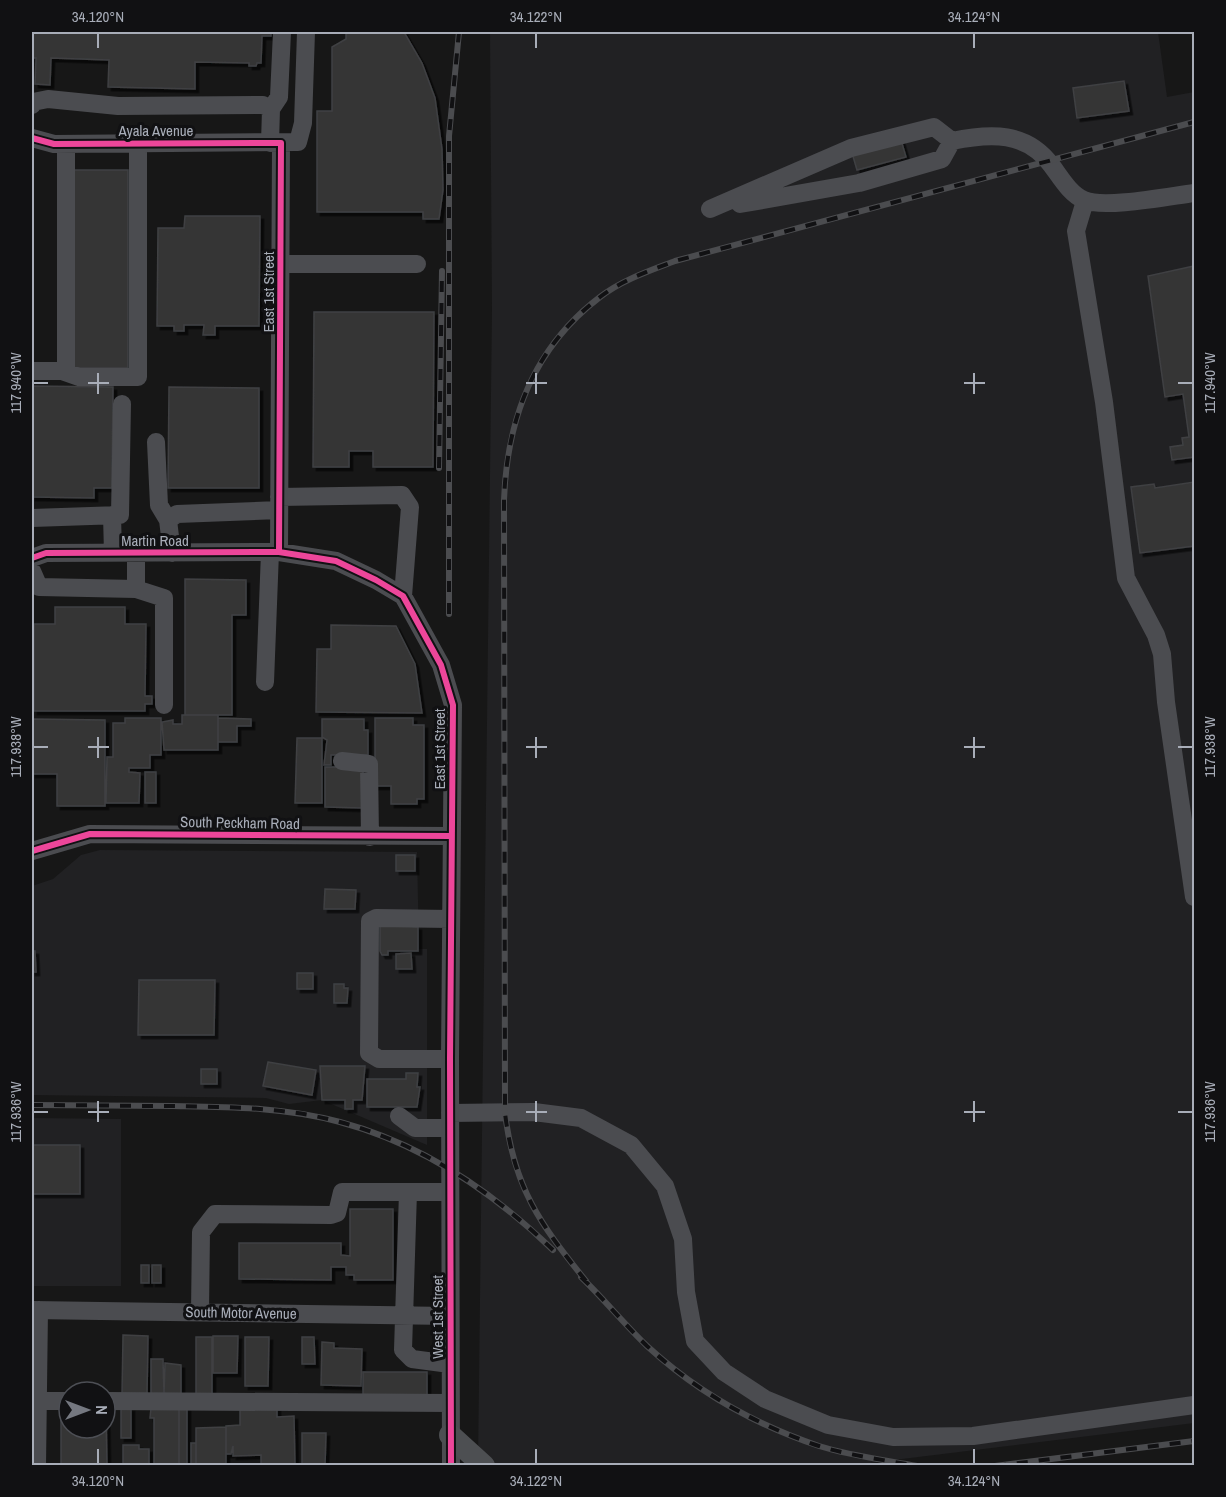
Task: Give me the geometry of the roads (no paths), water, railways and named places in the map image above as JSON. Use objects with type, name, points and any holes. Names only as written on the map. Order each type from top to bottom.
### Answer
[{"type":"main road","points":[[450,1434],[484,1466]]},
{"type":"street","name":"East 1st Street","points":[[282,32],[279,97],[271,109],[276,143],[281,264],[279,503],[275,552],[336,561],[376,579],[403,596],[441,665],[453,705],[450,1168]]},
{"type":"street","points":[[276,143],[298,142],[303,123],[306,32]]},
{"type":"street","points":[[32,102],[48,99],[118,106],[263,105],[271,109]]},
{"type":"street","points":[[952,141],[942,159],[859,183],[710,209],[851,148],[934,127],[952,141],[977,136],[1010,136],[1031,146],[1049,162],[1067,187],[1084,201],[1118,203],[1194,193]]},
{"type":"street","name":"Ayala Avenue","points":[[32,138],[54,144],[276,143]]},
{"type":"street","points":[[32,371],[66,372],[80,377],[138,377],[138,143]]},
{"type":"street","points":[[66,144],[66,372]]},
{"type":"street","points":[[1084,201],[1076,231],[1104,402],[1126,578],[1156,635],[1162,654],[1166,702],[1194,897]]},
{"type":"street","points":[[281,264],[417,264]]},
{"type":"street","points":[[32,518],[120,515],[122,404]]},
{"type":"street","points":[[156,442],[159,505],[168,520],[172,553]]},
{"type":"street","points":[[168,520],[177,514],[279,503],[402,495],[410,507],[403,596]]},
{"type":"street","points":[[112,515],[113,553]]},
{"type":"street","points":[[265,682],[275,552]]},
{"type":"street","name":"Martin Road","points":[[32,558],[46,554],[275,552]]},
{"type":"street","points":[[136,553],[136,589]]},
{"type":"street","points":[[34,585],[136,589],[164,598],[164,705]]},
{"type":"street","points":[[342,761],[369,764],[370,837]]},
{"type":"street","name":"South Peckham Road","points":[[32,851],[90,834],[451,836]]},
{"type":"street","points":[[450,1059],[379,1059],[369,1053],[370,921],[376,918],[451,919]]},
{"type":"street","points":[[399,1116],[416,1128],[450,1121],[534,1113],[581,1118],[631,1145],[665,1186],[683,1239],[686,1292],[695,1341],[724,1372],[765,1399],[828,1425],[893,1437],[973,1436],[1194,1405]]},
{"type":"street","name":"West 1st Street","points":[[450,1168],[451,1466]]},
{"type":"street","points":[[200,1312],[201,1232],[215,1214],[331,1215],[337,1213],[342,1192],[450,1192]]},
{"type":"street","points":[[408,1192],[403,1350],[408,1357],[450,1364]]},
{"type":"street","points":[[35,1310],[37,1466]]},
{"type":"street","name":"South Motor Avenue","points":[[35,1310],[450,1317]]},
{"type":"street","points":[[35,1401],[57,1401]]},
{"type":"street","points":[[117,1401],[450,1403]]},
{"type":"railway","points":[[449,614],[449,136],[459,32]]},
{"type":"railway","points":[[586,1281],[543,1223],[522,1184],[509,1139],[505,1113],[504,500],[506,470],[518,414],[541,362],[557,339],[600,297],[627,281],[675,261],[1194,122]]},
{"type":"railway","points":[[439,468],[442,271]]},
{"type":"railway","points":[[32,1105],[236,1108],[299,1113],[340,1122],[399,1143],[455,1172],[506,1209],[553,1250]]},
{"type":"railway","points":[[581,1277],[647,1346],[686,1378],[728,1405],[772,1428],[819,1446],[917,1466]]},
{"type":"railway","points":[[995,1466],[1194,1441]]}]
